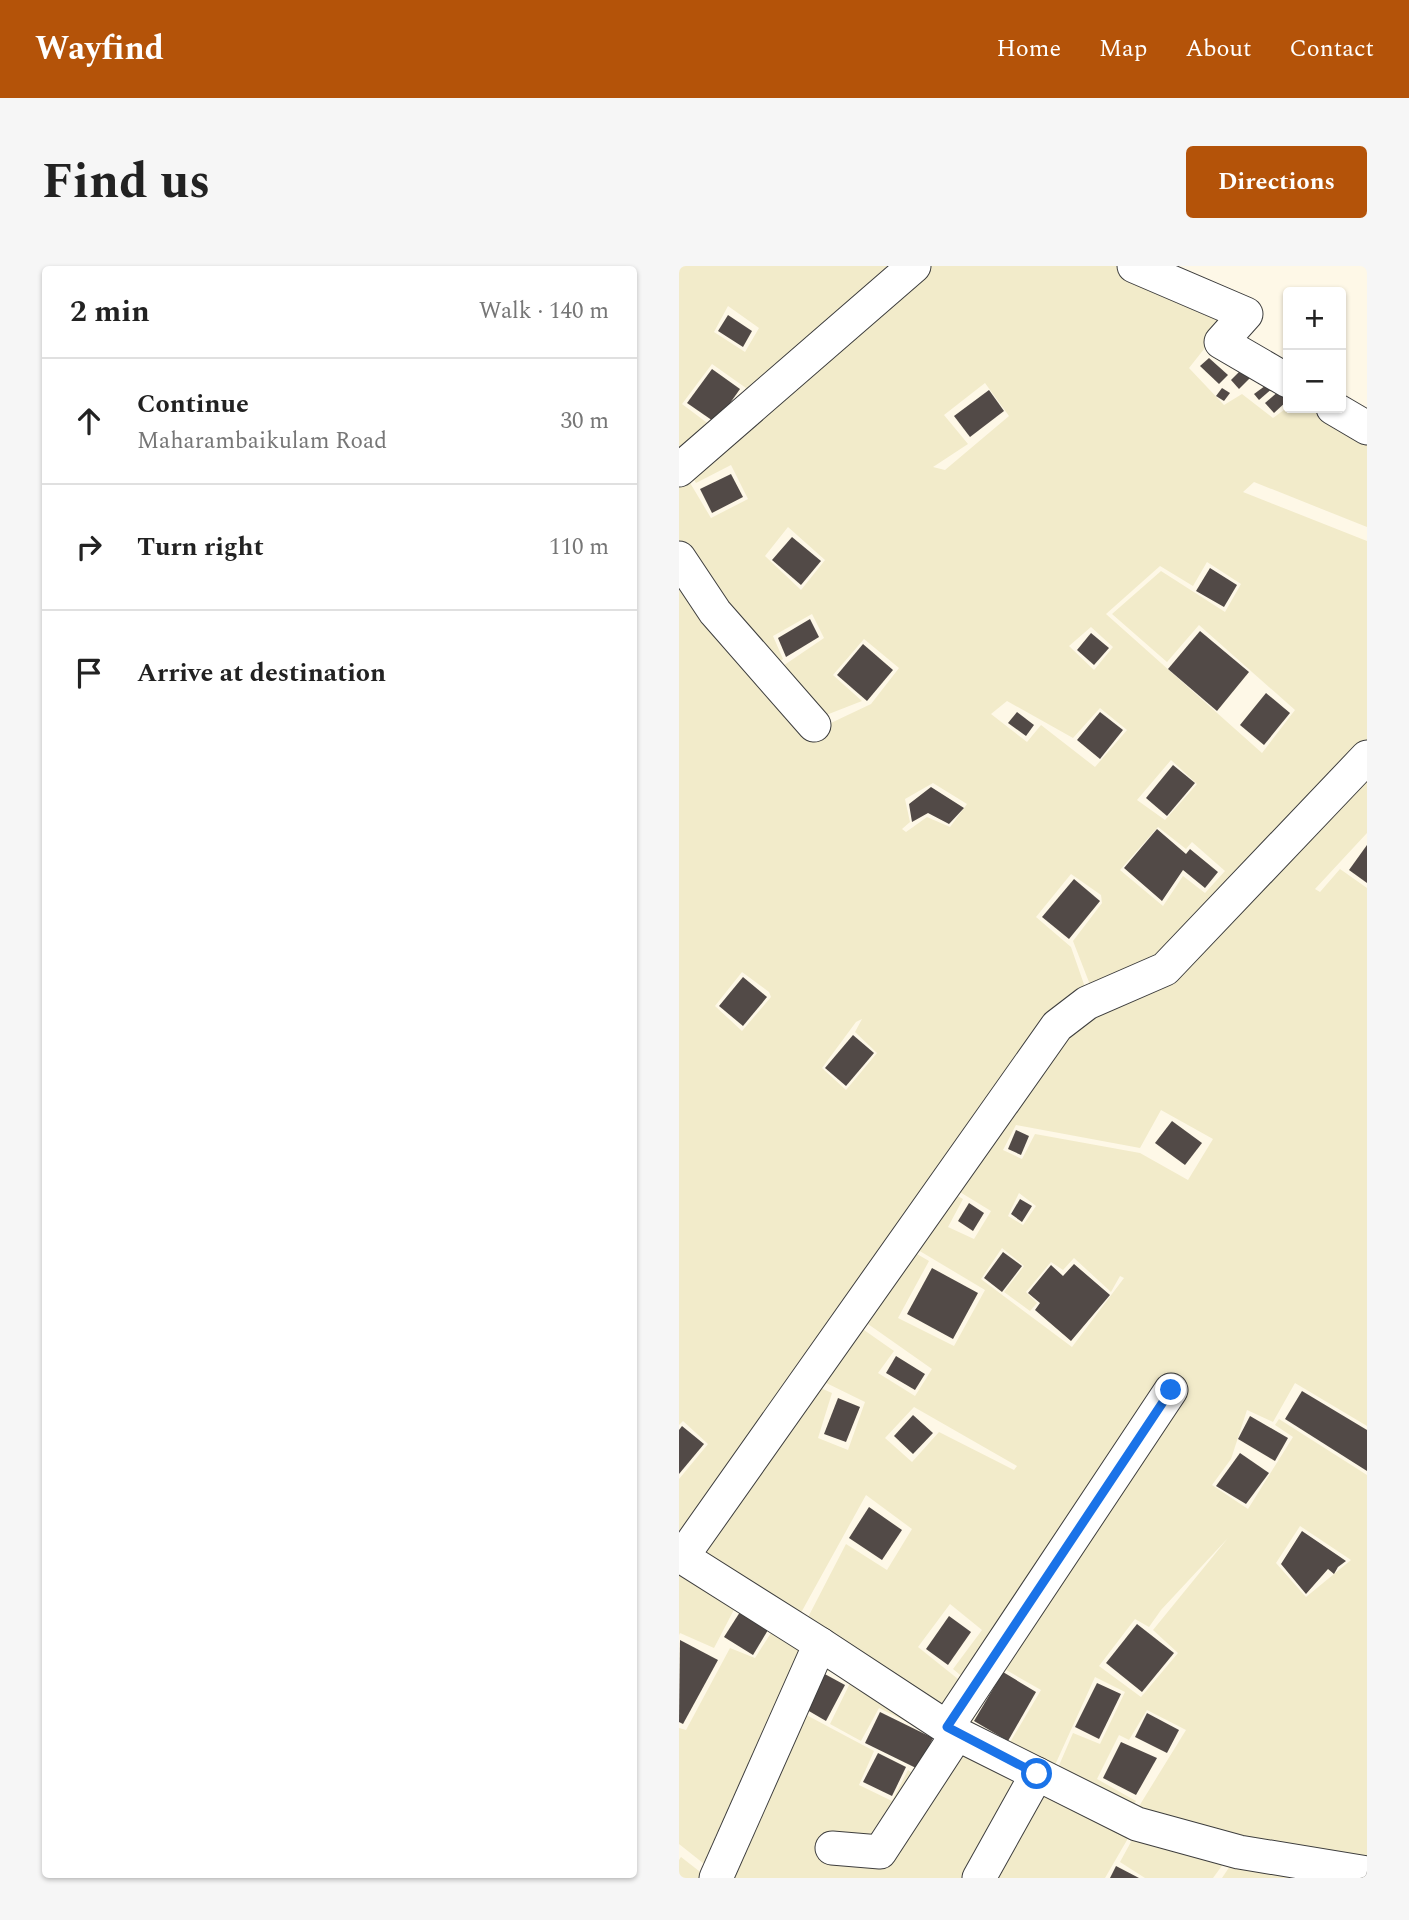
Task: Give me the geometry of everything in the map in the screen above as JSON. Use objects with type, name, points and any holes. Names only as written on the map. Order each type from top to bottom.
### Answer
[{"type":"street","points":[[679,470],[914,266]]},
{"type":"street","points":[[1134,266],[1246,314],[1221,342],[1283,378]]},
{"type":"street","points":[[1342,413],[1367,428]]},
{"type":"street","points":[[679,558],[715,612],[814,725]]},
{"type":"street","points":[[1367,757],[1165,969],[1087,1003],[1057,1026],[681,1556],[952,1730],[1137,1824],[1239,1852],[1367,1873]]},
{"type":"street","points":[[832,1848],[880,1852],[952,1730],[1171,1390]]},
{"type":"street","points":[[716,1878],[820,1644]]},
{"type":"street","points":[[979,1878],[1037,1774]]},
{"type":"shaded area","points":[[679,266],[904,266],[722,428],[746,388],[712,364],[682,404],[718,431],[679,459]],"holes":[[[728,306],[759,328],[745,352],[714,332]]]},
{"type":"shaded area","points":[[921,266],[1127,266],[1231,315],[1189,368],[1224,405],[1242,394],[1273,418],[1283,411],[1283,413],[1326,413],[1367,436],[1367,527],[1254,482],[1243,492],[1367,541],[1367,755],[1162,966],[1094,995],[1073,941],[1102,903],[1101,895],[1071,874],[1036,917],[1071,947],[1087,993],[679,1550],[679,1479],[708,1444],[683,1421],[679,1425],[679,570],[814,731],[871,704],[899,668],[864,639],[833,675],[862,701],[816,719],[774,672],[824,638],[812,614],[773,636],[783,659],[770,669],[679,550],[679,474],[683,471],[711,518],[748,499],[731,465],[696,483],[686,467]],"holes":[[[985,383],[1009,416],[945,470],[933,467],[968,444],[944,415]],[[788,527],[825,560],[801,590],[765,556]],[[1207,562],[1241,584],[1225,612],[1161,571],[1112,614],[1167,662],[1199,625],[1295,710],[1262,753],[1106,614],[1160,566],[1193,586]],[[1091,627],[1113,647],[1094,670],[1069,646]],[[1007,701],[1073,738],[1100,708],[1127,730],[1095,767],[1041,725],[1027,742],[991,714]],[[1171,760],[1197,784],[1165,820],[1137,800]],[[933,783],[967,804],[950,827],[927,817],[906,832],[902,829],[910,822],[905,799]],[[1158,827],[1186,849],[1192,842],[1225,871],[1205,893],[1183,876],[1163,906],[1120,870]],[[742,972],[769,992],[771,997],[742,1031],[715,1006]],[[862,1019],[855,1032],[877,1053],[846,1090],[822,1068],[856,1022]]]},
{"type":"shaded area","points":[[1367,771],[1367,833],[1315,889],[1320,892],[1340,869],[1367,888],[1367,1426],[1295,1383],[1273,1422],[1247,1410],[1231,1459],[1212,1485],[1248,1509],[1293,1437],[1275,1425],[1279,1419],[1367,1475],[1367,1872],[1133,1816],[1186,1730],[1147,1710],[1129,1740],[1119,1735],[1097,1779],[1136,1801],[1127,1815],[1054,1777],[1073,1733],[1100,1744],[1125,1692],[1095,1677],[1050,1776],[954,1724],[1000,1671],[972,1723],[1009,1744],[1041,1690],[994,1663],[971,1684],[953,1669],[982,1630],[950,1604],[918,1647],[968,1687],[945,1721],[804,1625],[846,1544],[887,1570],[912,1529],[866,1495],[797,1620],[687,1555],[809,1383],[832,1393],[818,1438],[848,1450],[865,1402],[814,1377],[854,1323],[894,1351],[878,1373],[915,1396],[932,1369],[858,1317],[905,1247],[929,1261],[898,1318],[954,1346],[985,1290],[908,1244],[947,1190],[963,1199],[948,1227],[974,1239],[991,1211],[950,1186],[1059,1031],[1167,975]],"holes":[[[1161,1110],[1213,1139],[1188,1180],[1140,1153],[1035,1134],[1022,1159],[1003,1150],[1016,1125],[1140,1148]],[[1019,1193],[1036,1206],[1023,1225],[1008,1216]],[[1002,1248],[1024,1266],[1004,1292],[1030,1311],[1037,1303],[1026,1292],[1051,1262],[1063,1270],[1074,1258],[1111,1292],[1120,1276],[1124,1278],[1072,1347],[981,1279]],[[914,1407],[1017,1466],[1014,1470],[939,1432],[912,1462],[885,1438]],[[1300,1526],[1351,1560],[1306,1597],[1276,1563]],[[1228,1538],[1153,1630],[1178,1653],[1141,1697],[1099,1666],[1135,1619],[1149,1627],[1161,1610]]]},
{"type":"shaded area","points":[[679,1564],[739,1600],[714,1648],[680,1633],[679,1635]]},
{"type":"shaded area","points":[[776,1625],[812,1647],[713,1871],[679,1844],[679,1728],[686,1730],[730,1648],[755,1658]]},
{"type":"shaded area","points":[[822,1649],[938,1737],[879,1708],[861,1741],[830,1724],[851,1681],[819,1667],[797,1710],[874,1751],[859,1785],[892,1801],[908,1770],[922,1779],[882,1855],[957,1737],[1134,1828],[1105,1878],[719,1878]]},
{"type":"shaded area","points":[[1138,1829],[1229,1856],[1213,1878],[1145,1878],[1120,1862]]},
{"type":"shaded area","points":[[681,1857],[708,1878],[679,1878]]},
{"type":"shaded area","points":[[1236,1857],[1367,1878],[1222,1878]]},
{"type":"building","points":[[728,315],[752,331],[743,347],[718,331]]},
{"type":"building","points":[[1209,358],[1228,375],[1219,384],[1200,366]]},
{"type":"building","points":[[1243,368],[1251,377],[1239,389],[1231,380]]},
{"type":"building","points":[[712,369],[740,389],[716,423],[687,403]]},
{"type":"building","points":[[1269,383],[1273,388],[1259,400],[1254,394]]},
{"type":"building","points":[[1222,388],[1230,393],[1224,401],[1216,396]]},
{"type":"building","points":[[989,390],[1004,411],[970,437],[954,416]]},
{"type":"building","points":[[1280,390],[1283,394],[1283,405],[1274,413],[1265,403]]},
{"type":"building","points":[[731,474],[743,497],[712,513],[700,489]]},
{"type":"building","points":[[792,537],[821,561],[801,585],[772,560]]},
{"type":"building","points":[[1210,568],[1237,585],[1224,607],[1196,591]]},
{"type":"building","points":[[810,619],[819,637],[786,657],[778,638]]},
{"type":"building","points":[[1200,631],[1249,672],[1217,711],[1168,669]]},
{"type":"building","points":[[1091,633],[1109,648],[1094,665],[1077,650]]},
{"type":"building","points":[[863,644],[893,670],[867,701],[837,675]]},
{"type":"building","points":[[1266,693],[1290,713],[1264,745],[1240,725]]},
{"type":"building","points":[[1017,712],[1034,725],[1026,736],[1008,723]]},
{"type":"building","points":[[1100,712],[1123,730],[1100,759],[1077,740]]},
{"type":"building","points":[[1173,765],[1195,783],[1167,816],[1146,798]]},
{"type":"building","points":[[931,787],[964,808],[949,824],[928,813],[912,822],[909,804]]},
{"type":"building","points":[[1157,829],[1186,854],[1190,849],[1218,872],[1205,888],[1183,870],[1162,901],[1124,868]]},
{"type":"building","points":[[1367,845],[1367,883],[1349,870]]},
{"type":"building","points":[[1074,879],[1100,901],[1069,939],[1042,917]]},
{"type":"building","points":[[743,977],[767,997],[743,1026],[719,1006]]},
{"type":"building","points":[[853,1035],[874,1053],[846,1086],[825,1068]]},
{"type":"building","points":[[1172,1121],[1202,1143],[1185,1165],[1155,1143]]},
{"type":"building","points":[[1016,1130],[1029,1136],[1021,1155],[1008,1149]]},
{"type":"building","points":[[1020,1199],[1032,1206],[1022,1222],[1011,1214]]},
{"type":"building","points":[[969,1203],[984,1213],[973,1231],[958,1221]]},
{"type":"building","points":[[1003,1252],[1022,1266],[1002,1292],[984,1278]]},
{"type":"building","points":[[1074,1264],[1110,1295],[1071,1341],[1035,1310],[1040,1303],[1028,1293],[1051,1265],[1063,1276]]},
{"type":"building","points":[[932,1268],[978,1293],[953,1339],[907,1314]]},
{"type":"building","points":[[896,1356],[925,1374],[915,1390],[886,1373]]},
{"type":"building","points":[[1302,1391],[1367,1430],[1367,1471],[1285,1419]]},
{"type":"building","points":[[838,1398],[860,1407],[846,1442],[824,1434]]},
{"type":"building","points":[[913,1415],[933,1433],[913,1454],[894,1436]]},
{"type":"building","points":[[1250,1416],[1288,1438],[1275,1461],[1238,1439]]},
{"type":"building","points":[[682,1426],[704,1444],[679,1474],[679,1430]]},
{"type":"building","points":[[1240,1453],[1269,1473],[1246,1504],[1216,1486]]},
{"type":"building","points":[[869,1507],[902,1530],[882,1560],[849,1538]]},
{"type":"building","points":[[1302,1531],[1346,1561],[1334,1574],[1328,1569],[1306,1594],[1281,1564]]},
{"type":"building","points":[[740,1612],[768,1630],[753,1655],[724,1637]]},
{"type":"building","points":[[949,1616],[971,1632],[948,1665],[926,1649]]},
{"type":"building","points":[[1137,1624],[1174,1653],[1142,1692],[1106,1663]]},
{"type":"building","points":[[680,1640],[718,1660],[683,1724],[679,1722]]},
{"type":"building","points":[[821,1672],[845,1685],[826,1721],[802,1707]]},
{"type":"building","points":[[1003,1672],[1036,1692],[1008,1741],[974,1721]]},
{"type":"building","points":[[1097,1683],[1121,1694],[1099,1739],[1075,1727]]},
{"type":"building","points":[[880,1712],[933,1738],[918,1769],[865,1743]]},
{"type":"building","points":[[1147,1713],[1179,1730],[1167,1753],[1135,1737]]},
{"type":"building","points":[[1121,1742],[1157,1758],[1136,1795],[1103,1778]]},
{"type":"building","points":[[878,1753],[906,1767],[892,1796],[863,1782]]},
{"type":"building","points":[[1116,1866],[1139,1878],[1110,1878]]},
{"type":"route","points":[[1037,1774],[947,1727],[1171,1390]]}]
